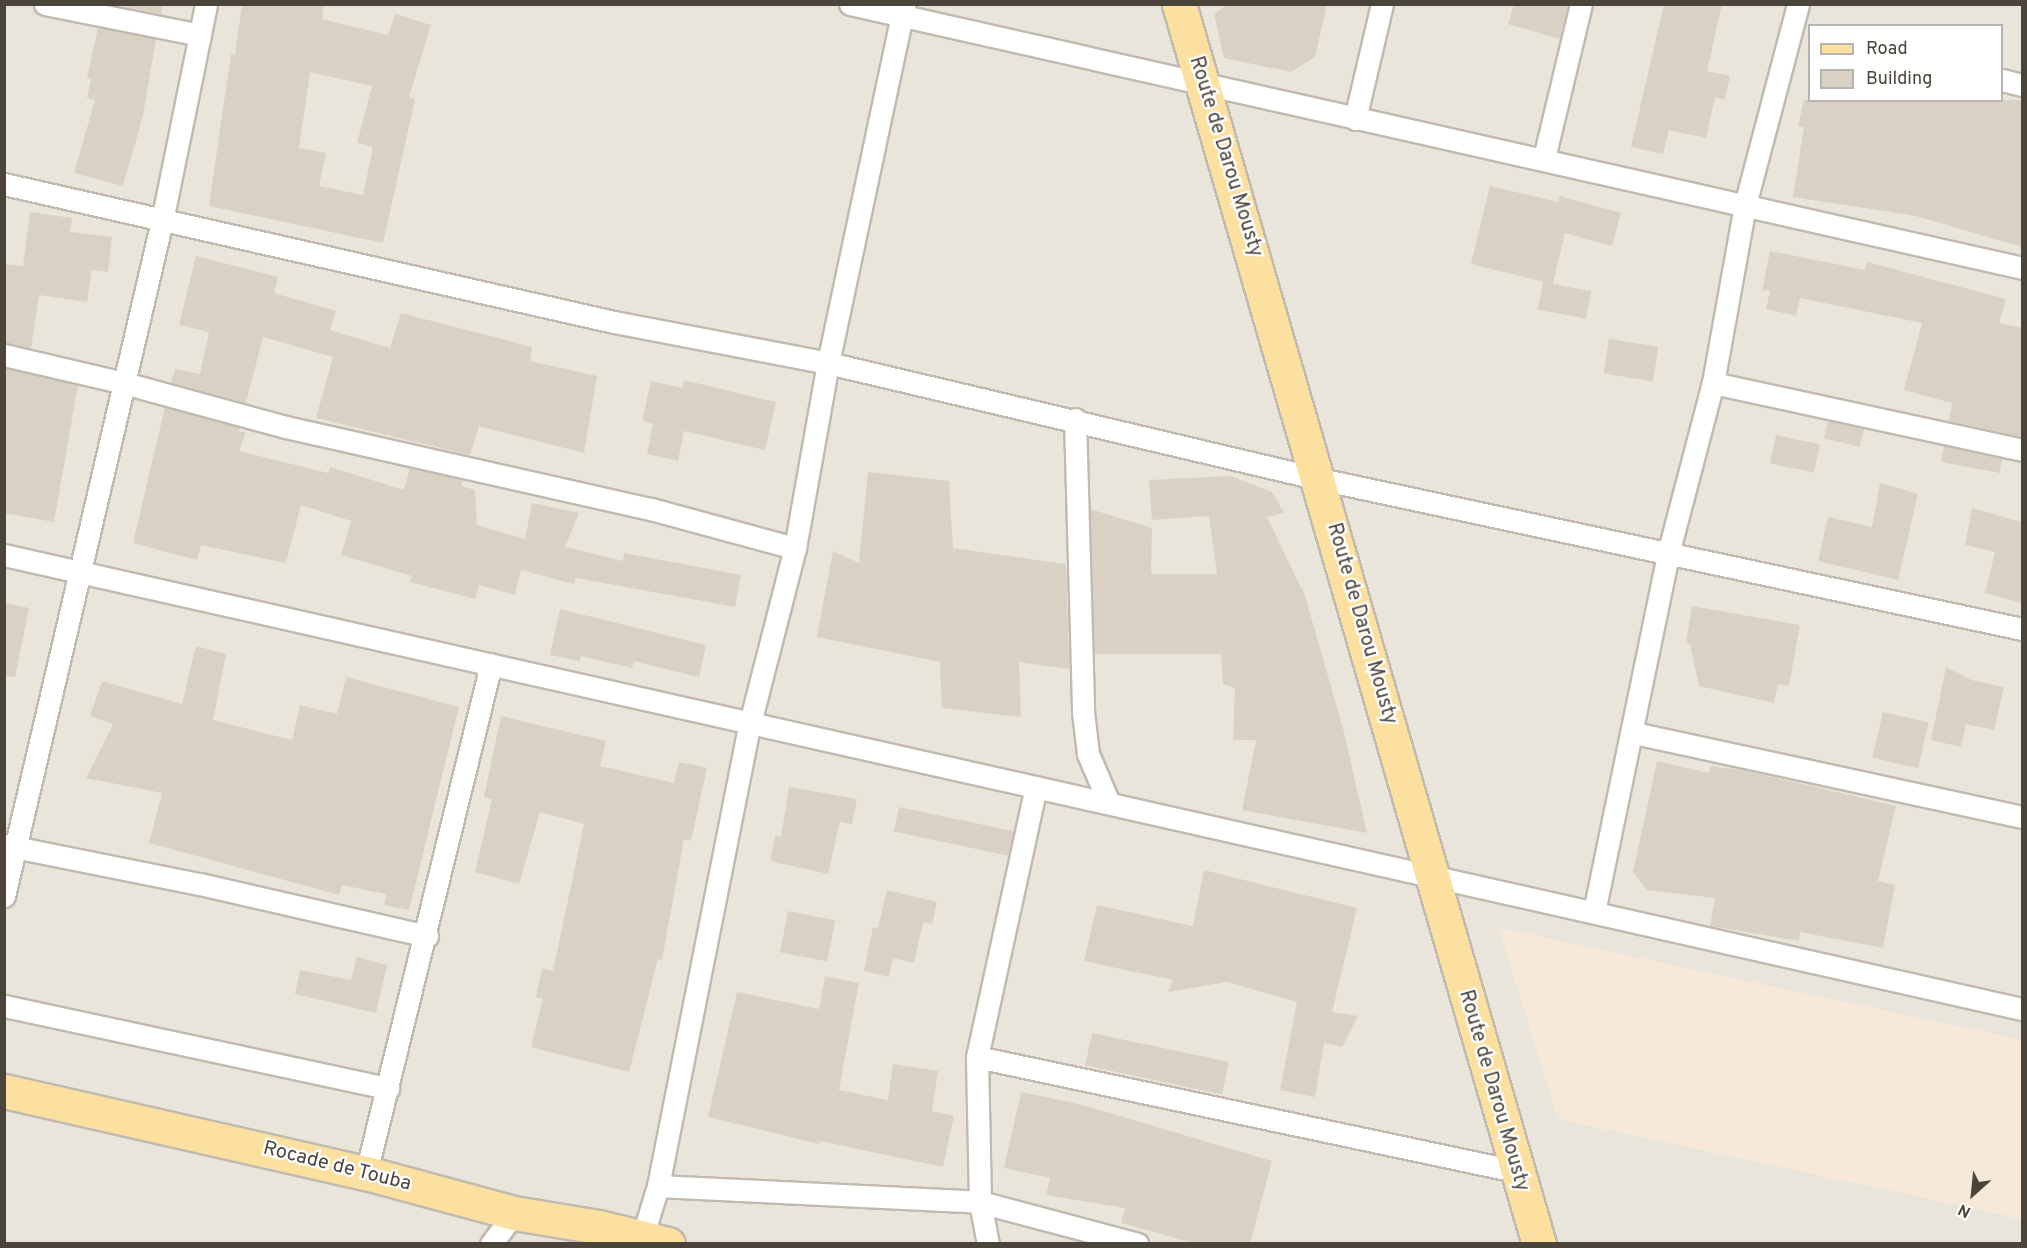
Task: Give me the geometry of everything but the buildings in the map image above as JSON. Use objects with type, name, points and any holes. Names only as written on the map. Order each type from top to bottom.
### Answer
[{"type":"main road","name":"Route de Darou Mousty","points":[[1179,4],[1320,479],[1429,876],[1515,1171],[1539,1244]]},
{"type":"main road","name":"Rocade de Touba","points":[[4,1091],[366,1173],[514,1213],[655,1241]]},
{"type":"street","points":[[45,4],[200,35]]},
{"type":"street","points":[[4,896],[10,847],[80,572],[162,221],[206,4]]},
{"type":"street","points":[[849,4],[903,10],[1203,86],[1544,158],[2022,268]]},
{"type":"street","points":[[1355,119],[1382,4]]},
{"type":"street","points":[[1544,158],[1581,4]]},
{"type":"street","points":[[1594,912],[1634,733],[1668,554],[1713,383],[1745,205],[1800,36],[1798,4]]},
{"type":"street","points":[[655,1241],[658,1186],[750,723],[795,548],[828,363],[903,10]]},
{"type":"street","points":[[2003,80],[2022,85]]},
{"type":"street","points":[[4,184],[614,322],[828,363],[1075,419],[1320,479],[2022,629]]},
{"type":"street","points":[[4,356],[124,383],[298,430],[651,509],[795,548]]},
{"type":"street","points":[[1713,383],[2022,450]]},
{"type":"street","points":[[1075,419],[1083,712],[1088,754],[1109,803]]},
{"type":"street","points":[[4,555],[2022,1009]]},
{"type":"street","points":[[366,1173],[428,936],[491,664]]},
{"type":"street","points":[[1634,733],[2022,817]]},
{"type":"street","points":[[988,1244],[981,1202],[977,1057],[1036,787]]},
{"type":"street","points":[[10,847],[200,884],[428,936]]},
{"type":"street","points":[[4,1006],[388,1088]]},
{"type":"street","points":[[977,1057],[1515,1171]]},
{"type":"street","points":[[658,1186],[981,1202],[1138,1244]]},
{"type":"street","points":[[491,1244],[514,1213]]},
{"type":"shaded area","points":[[5,5],[2022,5],[2022,1243],[5,1243]]},
{"type":"shaded area","points":[[1499,928],[2022,1040],[2022,1219],[1558,1119]]}]
